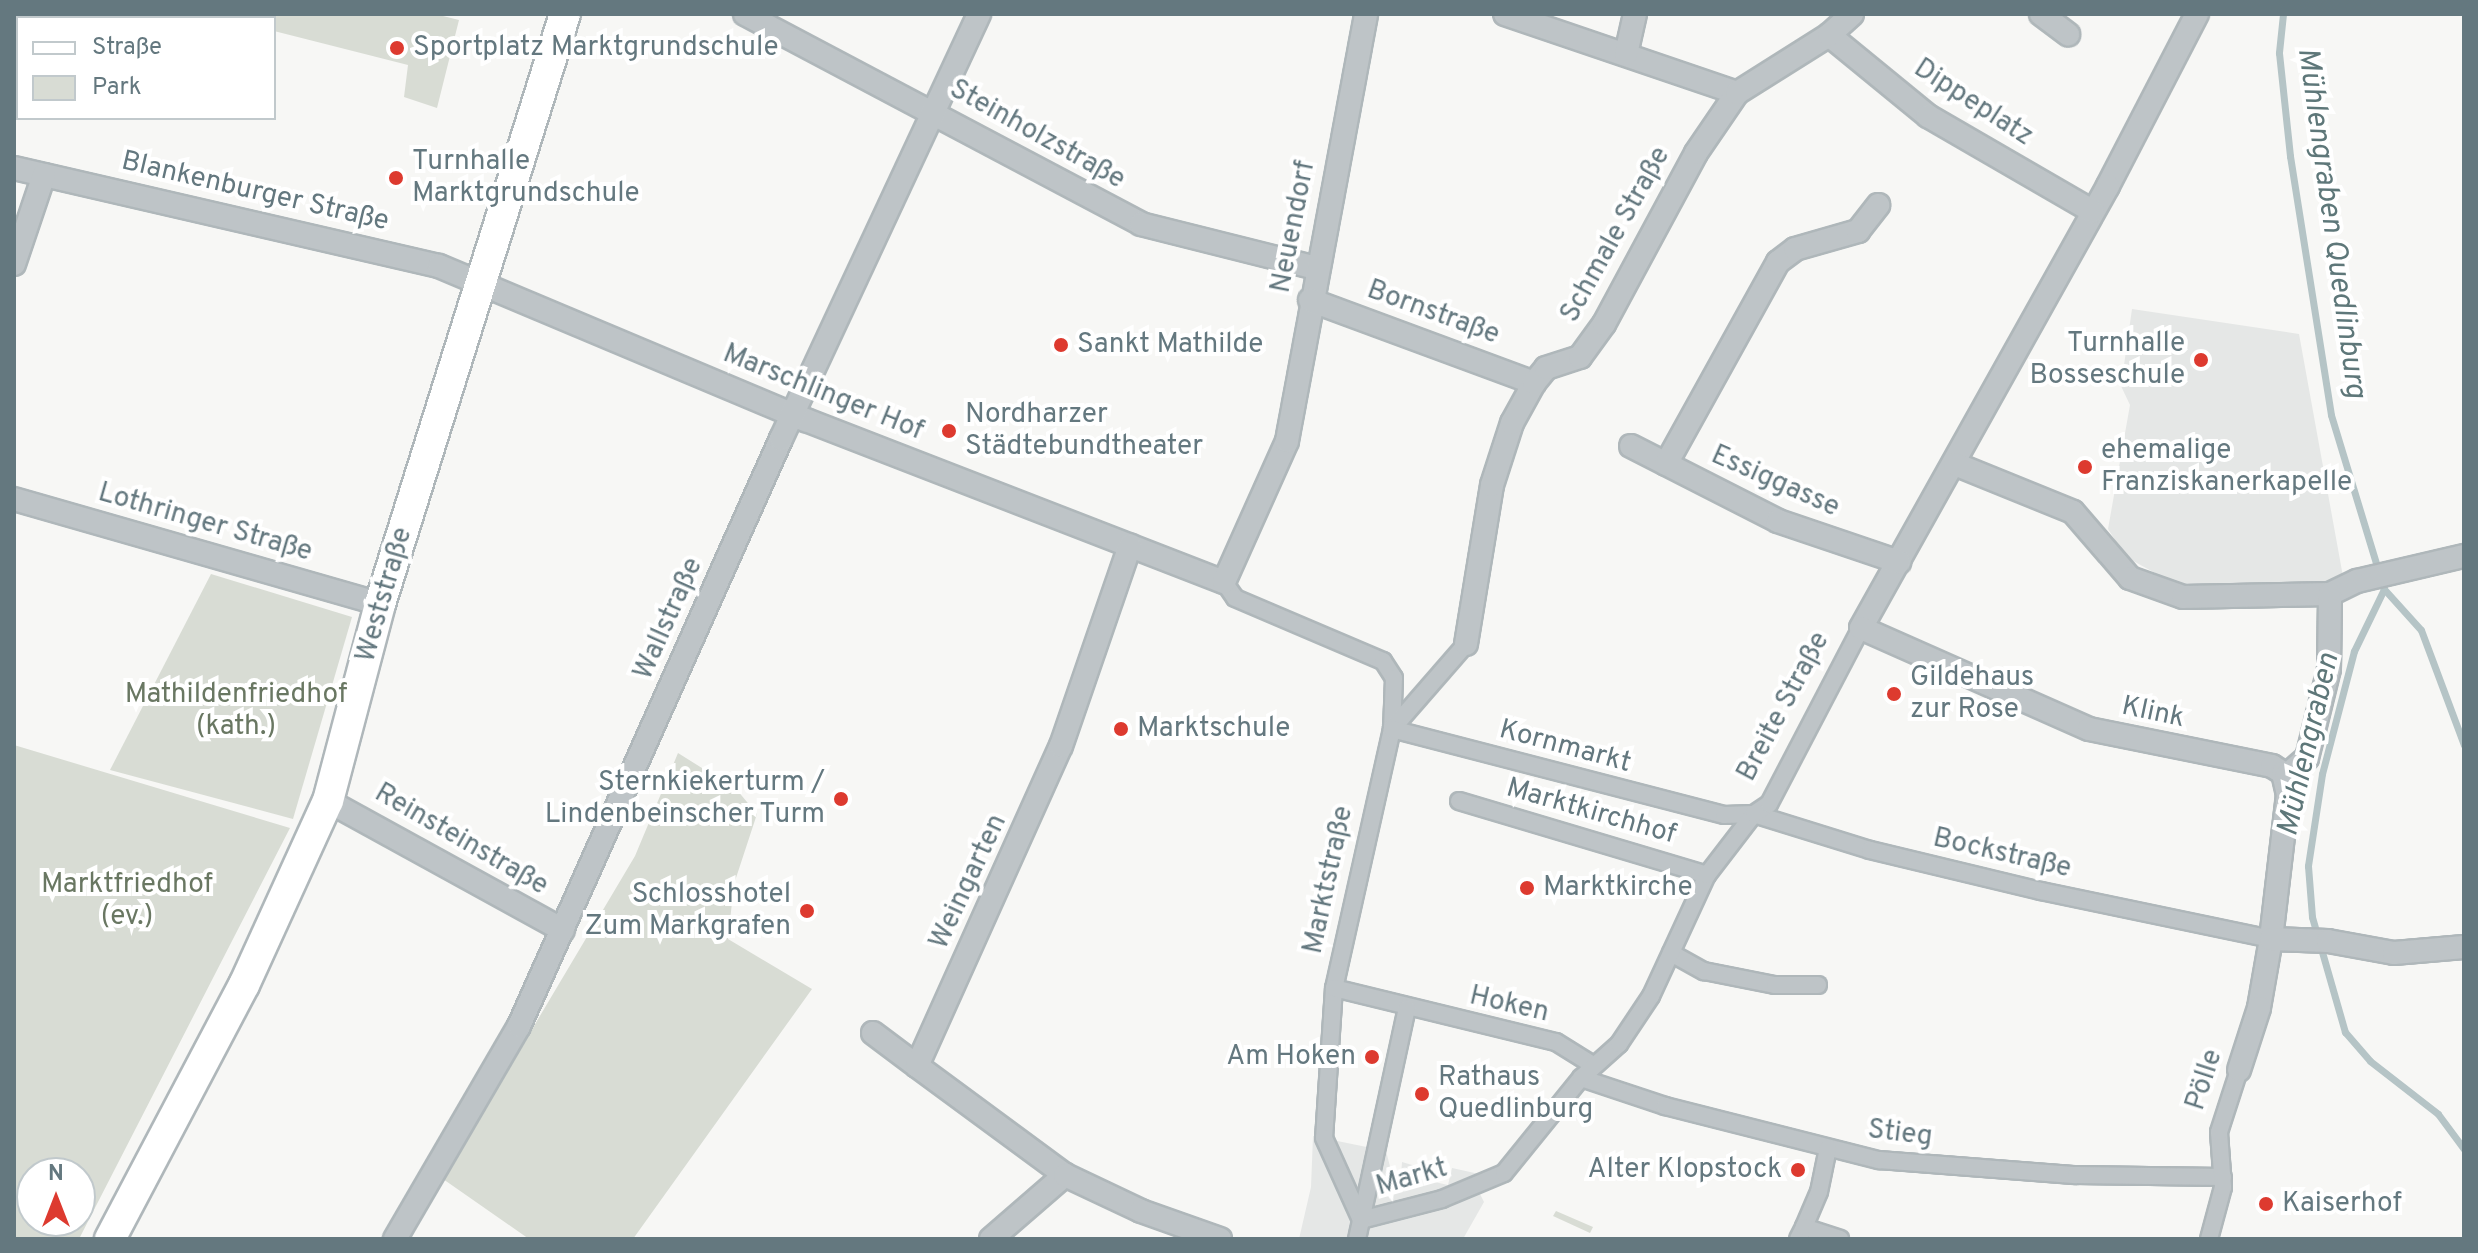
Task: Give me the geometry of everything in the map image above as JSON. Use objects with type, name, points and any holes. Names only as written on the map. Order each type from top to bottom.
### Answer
[{"type":"main road","name":"Weststraße","points":[[110,1239],[244,985],[328,801],[380,604],[565,14]]},
{"type":"street","name":"Steinholzstraße","points":[[745,14],[1141,224],[1316,268]]},
{"type":"street","name":"Wallstraße","points":[[395,1239],[519,1026],[792,415],[979,14]]},
{"type":"street","name":"Neuendorf","points":[[1224,582],[1287,441],[1310,300],[1366,14]]},
{"type":"street","points":[[1505,14],[1737,93]]},
{"type":"street","points":[[1626,54],[1635,14]]},
{"type":"street","name":"Schmale Straße","points":[[1392,729],[1466,644],[1492,485],[1512,423],[1534,383],[1546,368],[1580,357],[1604,324],[1696,153],[1737,93],[1829,35],[1852,14]]},
{"type":"street","points":[[2041,14],[2068,34]]},
{"type":"street","name":"Breite Straße","points":[[1476,1186],[1504,1173],[1581,1078],[1624,1038],[1671,953],[1707,875],[1754,814],[1769,804],[1861,628],[1955,464],[2197,14]]},
{"type":"street","name":"Dippeplatz","points":[[1829,35],[1928,116],[2092,211]]},
{"type":"street","name":"Blankenburger Straße","points":[[14,168],[416,260],[481,281]]},
{"type":"street","points":[[14,264],[44,175]]},
{"type":"street","points":[[1666,464],[1778,262],[1795,249],[1858,231],[1878,205]]},
{"type":"street","name":"Marschlinger Hof","points":[[481,281],[792,415],[1224,582],[1235,598],[1363,649]]},
{"type":"street","name":"Bornstraße","points":[[1310,300],[1534,383]]},
{"type":"street","name":"Essiggasse","points":[[1631,446],[1807,534],[1899,562]]},
{"type":"street","points":[[1955,464],[2073,512],[2130,578],[2164,593],[2330,594],[2357,581],[2464,556]]},
{"type":"street","name":"Lothringer Straße","points":[[14,499],[380,604]]},
{"type":"street","name":"Weingarten","points":[[917,1066],[1061,746],[1130,546]]},
{"type":"street","points":[[2330,594],[2329,669],[2307,758],[2286,776],[2271,939],[2328,941],[2394,953],[2464,947]]},
{"type":"street","name":"Klink","points":[[1861,628],[2089,729],[2272,766],[2286,776]]},
{"type":"street","name":"Marktstraße","points":[[1324,1138],[1334,988],[1392,729],[1394,678],[1383,661],[1363,649]]},
{"type":"street","name":"Kornmarkt","points":[[1392,729],[1724,815]]},
{"type":"street","name":"Reinsteinstraße","points":[[328,801],[563,930]]},
{"type":"street","name":"Marktkirchhof","points":[[1459,801],[1707,875]]},
{"type":"street","name":"Bockstraße","points":[[1724,815],[1754,814],[1984,878],[2271,939]]},
{"type":"street","name":"Pölle","points":[[2209,1239],[2223,1177],[2219,1132],[2259,1008],[2271,939]]},
{"type":"street","points":[[1671,953],[1704,971],[1775,985],[1818,985]]},
{"type":"street","name":"Hoken","points":[[1334,988],[1556,1042],[1593,1065]]},
{"type":"street","name":"Markt","points":[[1357,1239],[1407,1008]]},
{"type":"street","points":[[873,1033],[1065,1175],[1141,1211],[1220,1239]]},
{"type":"street","name":"Stieg","points":[[1581,1078],[1613,1091],[1828,1148],[1900,1162],[2076,1175],[2223,1177]]},
{"type":"street","name":"Markt","points":[[1324,1138],[1361,1220]]},
{"type":"street","points":[[1828,1148],[1819,1192],[1801,1233],[1840,1239]]},
{"type":"street","points":[[991,1239],[1065,1175]]},
{"type":"street","name":"Markt","points":[[1361,1220],[1476,1186]]},
{"type":"shaded area","points":[[2132,309],[2299,334],[2344,582],[2186,590],[2126,557],[2108,529],[2130,405],[2121,386]]},
{"type":"shaded area","points":[[1313,1136],[1386,1151],[1393,1178],[1401,1176],[1402,1162],[1419,1167],[1417,1178],[1448,1185],[1452,1168],[1479,1174],[1476,1186],[1484,1202],[1463,1239],[1299,1239],[1311,1187]]},
{"type":"green space","name":"Sportplatz Marktgrundschule","points":[[208,14],[435,14],[459,20],[437,108],[404,97],[408,65],[276,32],[276,16]]},
{"type":"green space","name":"Mathildenfriedhof (kath.)","points":[[211,574],[352,617],[293,819],[110,770]]},
{"type":"green space","name":"Marktfriedhof (ev.)","points":[[14,745],[290,828],[96,1206],[96,1157],[16,1157],[16,1237],[79,1239],[14,1239]]},
{"type":"green space","points":[[678,753],[737,790],[757,814],[734,884],[728,939],[812,989],[633,1239],[529,1239],[443,1179],[635,856]]},
{"type":"green space","points":[[1556,1211],[1593,1227],[1590,1233],[1553,1216]]},
{"type":"waterway","name":"Mühlengraben Quedlinburg","points":[[2283,14],[2279,53],[2290,156],[2331,415],[2384,589],[2421,630],[2464,745]]},
{"type":"waterway","name":"Mühlengraben","points":[[2384,589],[2354,651],[2322,774],[2308,866],[2312,917],[2345,1032],[2370,1061],[2438,1114],[2464,1149]]},
{"type":"place","name":"Sportplatz Marktgrundschule","points":[[397,48]]},
{"type":"place","name":"Turnhalle Marktgrundschule","points":[[396,178]]},
{"type":"place","name":"Sankt Mathilde","points":[[1061,345]]},
{"type":"place","name":"Turnhalle Bosseschule","points":[[2201,360]]},
{"type":"place","name":"Nordharzer Städtebundtheater","points":[[949,431]]},
{"type":"place","name":"ehemalige Franziskanerkapelle","points":[[2085,467]]},
{"type":"place","name":"Gildehaus zur Rose","points":[[1894,694]]},
{"type":"place","name":"Marktschule","points":[[1121,729]]},
{"type":"place","name":"Sternkiekerturm / Lindenbeinscher Turm","points":[[841,799]]},
{"type":"place","name":"Marktkirche","points":[[1527,888]]},
{"type":"place","name":"Schlosshotel Zum Markgrafen","points":[[807,911]]},
{"type":"place","name":"Am Hoken","points":[[1372,1057]]},
{"type":"place","name":"Rathaus Quedlinburg","points":[[1422,1094]]},
{"type":"place","name":"Alter Klopstock","points":[[1798,1170]]},
{"type":"place","name":"Kaiserhof","points":[[2266,1204]]}]
